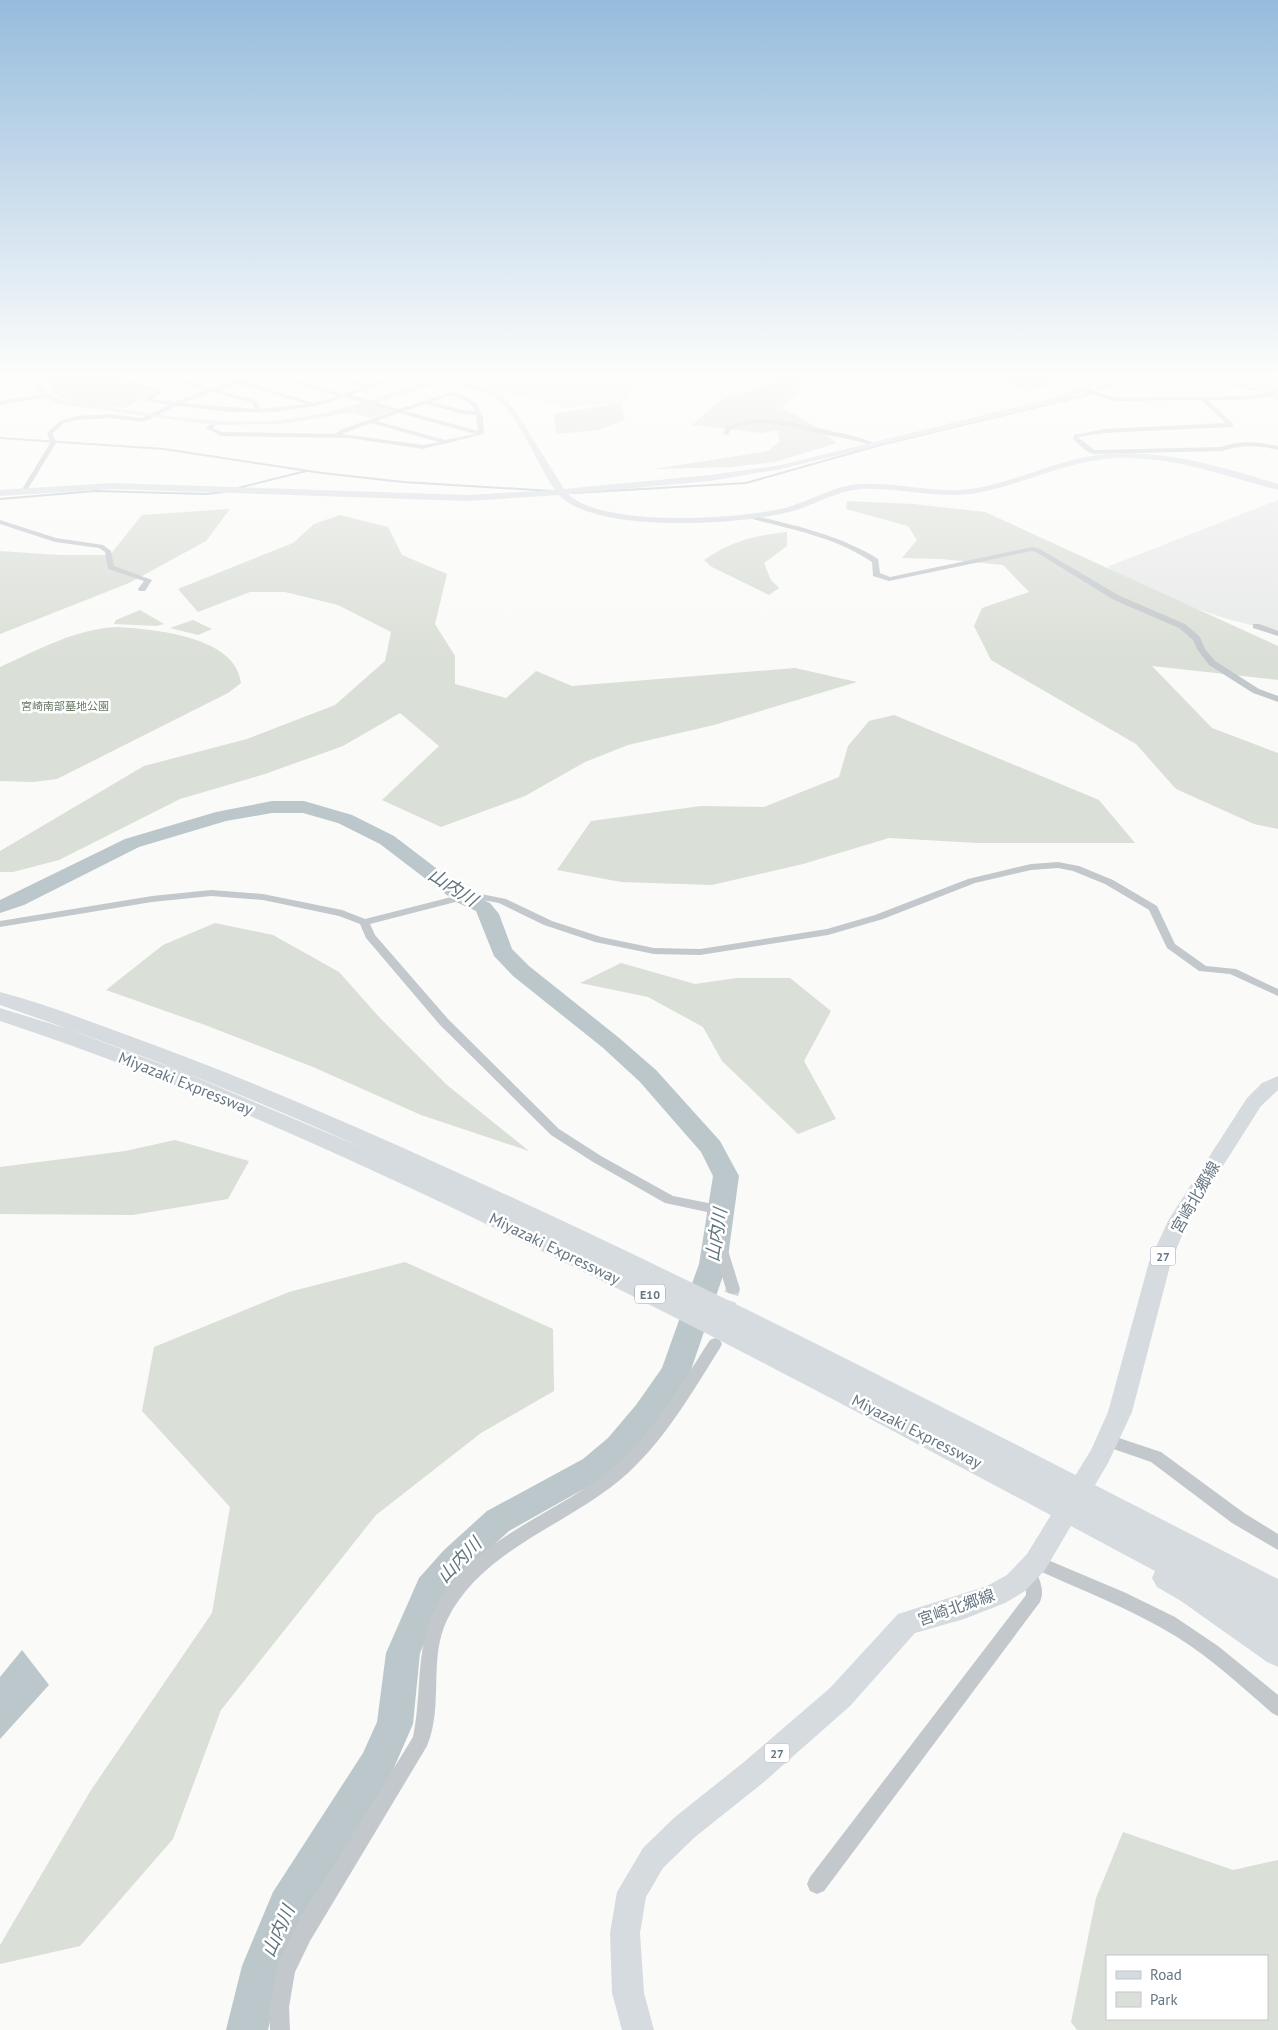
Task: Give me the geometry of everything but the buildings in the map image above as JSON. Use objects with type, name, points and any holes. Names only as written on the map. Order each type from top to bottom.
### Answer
[{"type":"highway","name":"Miyazaki Expressway","points":[[0,998],[99,1031],[262,1095],[449,1176],[651,1272],[1278,1594]]},
{"type":"highway","name":"Miyazaki Expressway","points":[[0,1014],[152,1068],[373,1161],[541,1240],[920,1432],[1278,1621]]},
{"type":"highway","points":[[920,1432],[967,1468],[1190,1591],[1278,1652]]},
{"type":"main road","name":"宮崎北郷線","points":[[638,2030],[628,1993],[625,1933],[632,1892],[653,1858],[686,1827],[754,1772],[840,1697],[908,1623],[964,1607],[996,1595],[1016,1583],[1036,1562],[1104,1448],[1120,1412],[1160,1262],[1179,1219],[1254,1102],[1269,1087],[1278,1082]]},
{"type":"street","points":[[24,491],[37,469]]},
{"type":"street","points":[[546,469],[558,492],[580,508],[622,516],[666,519],[747,516],[787,510],[834,492],[862,487],[884,486],[950,492],[983,490],[1048,469]]},
{"type":"street","points":[[0,493],[112,486],[468,498],[558,492],[745,473],[764,469]]},
{"type":"street","points":[[1223,469],[1278,487]]},
{"type":"street","points":[[747,516],[844,543],[875,561],[876,574],[889,579],[944,569],[1032,548],[1038,550],[1117,598],[1182,626],[1197,639],[1201,649],[1212,663],[1256,691],[1278,699]]},
{"type":"street","points":[[0,522],[55,540],[101,546],[108,550],[111,567],[148,580],[142,589]]},
{"type":"street","points":[[1256,626],[1278,634]]},
{"type":"street","points":[[0,924],[152,899],[211,894],[263,898],[342,913],[364,922],[471,895],[502,901],[554,926],[599,940],[654,951],[700,952],[725,950],[776,939],[828,932],[879,917],[945,890],[972,882],[1031,867],[1058,865],[1075,868],[1095,876],[1122,889],[1152,908],[1171,946],[1204,969],[1232,971],[1278,993]]},
{"type":"street","points":[[364,922],[370,936],[444,1022],[555,1132],[597,1159],[670,1200],[713,1208],[715,1231],[733,1290]]},
{"type":"street","points":[[280,2030],[279,2008],[285,1971],[303,1934],[421,1740],[426,1721],[427,1674],[432,1636],[442,1613],[463,1583],[494,1553],[524,1532],[591,1493],[623,1469],[667,1418],[716,1344]]},
{"type":"street","points":[[1104,1448],[1156,1458],[1238,1518],[1278,1543]]},
{"type":"street","points":[[817,1884],[1034,1597],[1036,1562],[1170,1623],[1209,1650],[1278,1707]]},
{"type":"shaded area","points":[[1278,500],[1278,632],[1224,618],[1154,594],[1107,567]]},
{"type":"shaded area","points":[[22,1650],[49,1685],[0,1739],[0,1677]]},
{"type":"green space","points":[[847,501],[913,504],[985,512],[1278,646],[1278,680],[1152,666],[1212,728],[1278,753],[1278,829],[1254,824],[1176,789],[1136,744],[991,660],[974,626],[982,608],[1029,592],[1003,565],[941,559],[902,558],[917,540],[908,526],[846,509]]},
{"type":"green space","points":[[230,509],[206,541],[129,583],[0,634],[0,551],[60,555],[110,555],[142,515]]},
{"type":"green space","points":[[340,515],[388,527],[402,555],[447,574],[435,624],[455,656],[455,684],[506,698],[536,671],[572,686],[795,668],[857,682],[714,725],[628,745],[585,762],[525,796],[441,827],[382,800],[439,746],[400,713],[343,746],[265,774],[180,799],[59,860],[13,872],[0,872],[0,851],[144,766],[247,739],[335,705],[385,661],[391,632],[338,605],[285,592],[250,592],[198,612],[178,589],[293,543],[314,524]]},
{"type":"green space","points":[[787,532],[787,546],[764,563],[771,580],[779,588],[769,595],[712,567],[704,560],[734,543],[764,535]]},
{"type":"green space","points":[[140,610],[164,624],[157,626],[114,624],[116,620]]},
{"type":"green space","points":[[193,620],[212,629],[198,635],[170,628]]},
{"type":"green space","name":"宮崎南部墓地公園","points":[[117,627],[171,633],[209,645],[225,655],[236,667],[241,683],[228,693],[57,779],[33,782],[0,781],[0,667],[72,636]]},
{"type":"green space","points":[[894,715],[1099,800],[1135,843],[978,843],[889,838],[803,864],[712,885],[621,882],[557,870],[591,821],[701,806],[764,807],[839,777],[848,746],[869,721]]},
{"type":"green space","points":[[215,923],[273,935],[339,972],[380,1018],[447,1085],[529,1151],[421,1115],[313,1067],[205,1025],[106,990],[163,945]]},
{"type":"green space","points":[[621,963],[695,984],[737,978],[790,978],[831,1011],[804,1061],[836,1119],[798,1134],[722,1061],[703,1027],[648,997],[580,983]]},
{"type":"green space","points":[[175,1140],[249,1161],[228,1199],[133,1215],[0,1214],[0,1167],[125,1151]]},
{"type":"green space","points":[[405,1262],[553,1329],[554,1391],[481,1433],[376,1515],[221,1710],[173,1839],[80,1946],[0,1964],[0,1945],[91,1790],[212,1613],[230,1507],[142,1411],[154,1347],[289,1292]]},
{"type":"green space","points":[[1123,1832],[1233,1870],[1278,1860],[1278,2030],[1077,2030],[1071,2022],[1096,1898]]},
{"type":"waterway","points":[[294,469],[403,482],[552,491]]},
{"type":"waterway","points":[[572,493],[746,483],[796,469]]},
{"type":"waterway","points":[[238,488],[306,471]]},
{"type":"waterway","points":[[0,499],[95,491],[206,494],[224,492]]},
{"type":"waterway","name":"山内川","points":[[0,907],[17,901],[132,843],[223,816],[272,807],[304,807],[345,819],[387,840],[463,898],[483,907],[489,914],[502,951],[521,971],[610,1042],[648,1076],[711,1147],[726,1176],[713,1264],[675,1373],[647,1414],[619,1447],[594,1468],[498,1521],[455,1560],[431,1589],[403,1653],[395,1724],[376,1766],[287,1906],[262,1966],[247,2030]]},
{"type":"tunnel","points":[[725,1314],[733,1289]]}]
